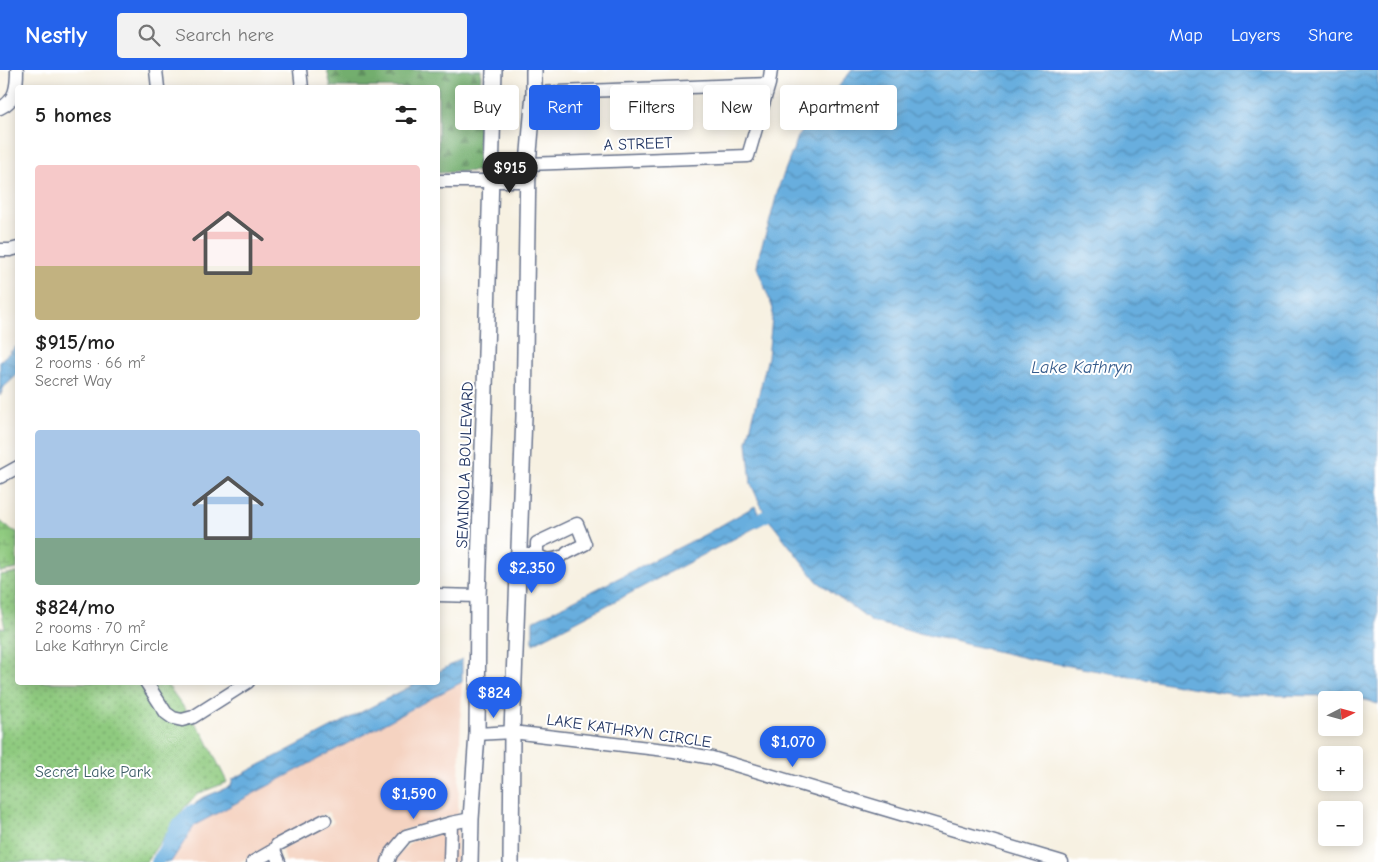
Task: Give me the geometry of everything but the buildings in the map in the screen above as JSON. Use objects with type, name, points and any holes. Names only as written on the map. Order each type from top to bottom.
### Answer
[{"type":"main road","name":"SEMINOLA BOULEVARD","points":[[470,862],[477,734],[478,596],[494,70]]},
{"type":"main road","points":[[534,70],[534,85]]},
{"type":"main road","points":[[511,862],[512,732],[524,407],[528,164],[531,130]]},
{"type":"street","points":[[17,70],[17,85]]},
{"type":"street","points":[[156,70],[158,85]]},
{"type":"street","points":[[300,70],[302,85]]},
{"type":"street","points":[[600,90],[769,84],[771,70]]},
{"type":"street","name":"A STREET","points":[[528,164],[748,156],[769,84]]},
{"type":"street","points":[[0,108],[5,106],[15,92]]},
{"type":"street","points":[[440,181],[528,181]]},
{"type":"street","points":[[0,250],[15,249]]},
{"type":"street","points":[[0,477],[15,469]]},
{"type":"street","points":[[519,554],[537,554],[546,560],[555,560],[585,544],[577,524],[537,543],[537,554]]},
{"type":"street","points":[[440,595],[478,596]]},
{"type":"street","points":[[148,685],[162,709],[169,716],[182,720],[193,717],[243,685]]},
{"type":"street","name":"LAKE KATHRYN CIRCLE","points":[[477,734],[512,732],[674,751],[712,758],[1062,862]]},
{"type":"street","points":[[388,862],[391,854],[406,836],[471,819]]},
{"type":"street","points":[[253,862],[276,856],[277,845],[325,820]]},
{"type":"street","points":[[450,862],[451,823]]},
{"type":"shaded area","points":[[462,682],[458,815],[404,830],[385,850],[381,862],[286,862],[282,849],[334,822],[328,812],[273,839],[268,846],[240,862],[171,862],[195,825]]},
{"type":"shaded area","points":[[458,828],[457,862],[396,862],[397,857],[411,842]]},
{"type":"green space","points":[[327,70],[481,70],[481,85],[455,85],[455,130],[479,130],[478,171],[440,173],[440,85],[331,85]]},
{"type":"green space","points":[[0,521],[15,531],[15,569],[0,572]]},
{"type":"green space","name":"Secret Lake Park","points":[[15,573],[15,685],[167,685],[204,735],[227,782],[197,794],[184,808],[146,862],[0,862],[0,628],[5,628],[0,603],[0,575]]},
{"type":"water","name":"Lake Kathryn","points":[[852,70],[1378,70],[1378,704],[1363,699],[1363,691],[1318,691],[1318,696],[1236,695],[1030,659],[872,622],[817,581],[766,516],[751,484],[747,442],[768,357],[773,309],[757,267],[779,186],[798,137],[804,130],[897,130],[897,85],[840,85]]},
{"type":"water","points":[[15,348],[15,377],[4,387],[0,396],[0,361]]},
{"type":"water","points":[[755,506],[764,523],[533,644],[533,621],[704,535]]},
{"type":"water","points":[[462,659],[462,682],[195,825],[171,862],[153,862],[189,811],[200,799],[231,786],[233,779],[413,685],[440,685],[440,671]]},
{"type":"waterway","points":[[746,525],[766,516]]},
{"type":"waterway","points":[[157,862],[177,826],[191,811]]}]
